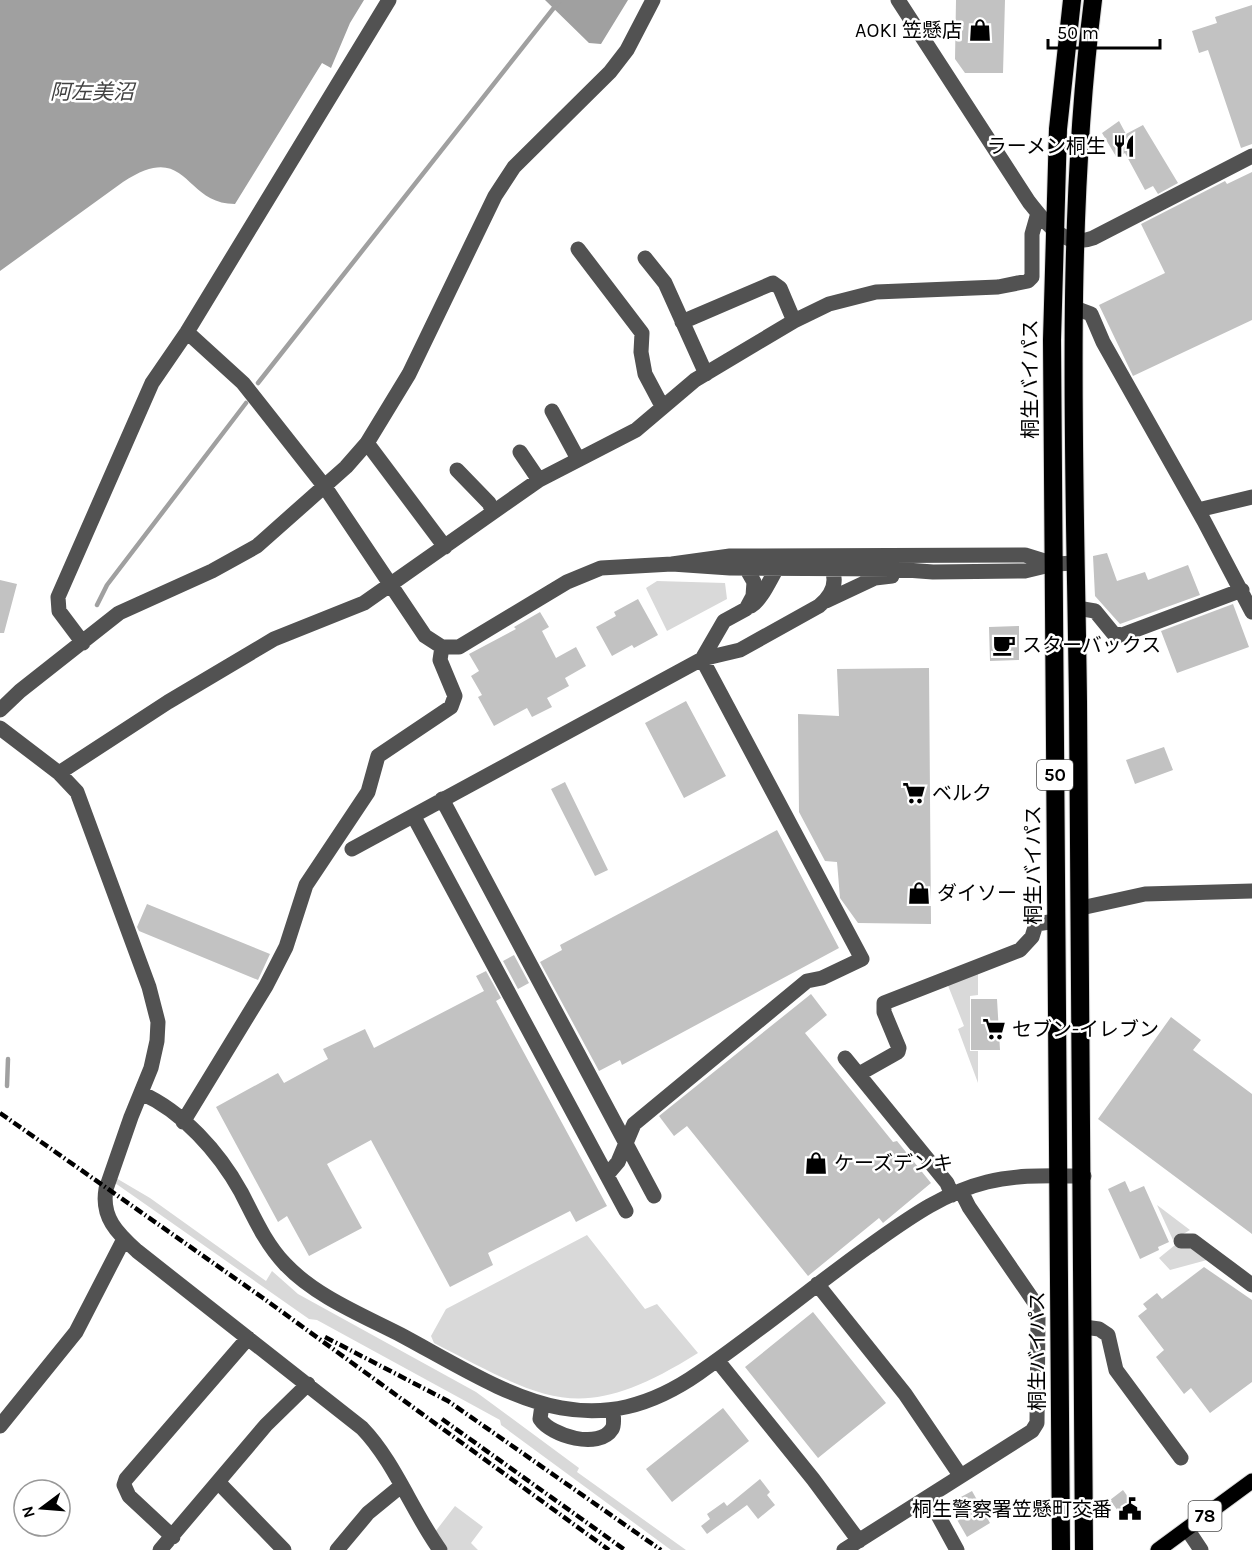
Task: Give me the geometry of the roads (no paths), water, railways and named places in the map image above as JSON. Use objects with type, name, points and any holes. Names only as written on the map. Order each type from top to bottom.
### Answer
[{"type":"highway","name":"桐生バイパス","points":[[1061,1550],[1054,230],[1062,87],[1072,0]]},
{"type":"highway","name":"50","points":[[1084,1550],[1075,240],[1084,84],[1093,0]]},
{"type":"main road","name":"78","points":[[1158,1550],[1192,1542],[1252,1481]]},
{"type":"street","points":[[83,643],[59,611],[58,597],[152,383],[187,332],[389,0]]},
{"type":"street","points":[[0,710],[20,691],[119,613],[212,571],[257,546],[325,487],[367,443],[409,374],[495,196],[514,167],[610,72],[627,50],[653,0]]},
{"type":"street","points":[[898,0],[1038,213],[1054,230],[1075,240],[1093,238],[1252,156]]},
{"type":"street","points":[[59,774],[168,702],[274,639],[347,611],[391,585],[539,480],[636,430],[662,406],[706,374],[794,321],[829,304],[876,292],[998,287],[1028,281],[1032,278],[1032,234],[1038,213]]},
{"type":"street","points":[[578,249],[642,333],[641,352],[645,374],[662,406]]},
{"type":"street","points":[[645,258],[665,283],[706,374]]},
{"type":"street","points":[[682,322],[773,282],[780,288],[794,321]]},
{"type":"street","points":[[1076,308],[1091,314],[1103,342],[1198,510],[1252,612]]},
{"type":"street","points":[[187,332],[243,383],[325,487],[425,636],[442,647],[459,647],[567,582],[601,568],[636,564],[746,568],[781,562]]},
{"type":"street","points":[[552,411],[578,459]]},
{"type":"street","points":[[367,443],[445,547]]},
{"type":"street","points":[[520,452],[539,480]]},
{"type":"street","points":[[457,470],[489,503],[494,512]]},
{"type":"street","points":[[1198,510],[1252,497]]},
{"type":"street","points":[[829,563],[1025,555],[1054,564]]},
{"type":"street","points":[[672,564],[730,556],[781,562],[829,563],[933,572]]},
{"type":"street","points":[[702,659],[724,621],[758,602],[781,562]]},
{"type":"street","points":[[825,601],[834,587],[836,578],[829,563]]},
{"type":"street","points":[[352,849],[414,817],[442,798],[702,659],[740,650],[825,601],[875,578],[933,572],[1025,571],[1054,564],[1076,563]]},
{"type":"street","points":[[746,568],[754,582],[753,596],[746,609]]},
{"type":"street","points":[[1077,608],[1095,611],[1118,635],[1150,626],[1242,590]]},
{"type":"street","points":[[183,1122],[266,986],[286,947],[306,885],[368,792],[378,756],[417,732],[451,707],[455,696],[440,660],[442,647]]},
{"type":"street","points":[[607,1175],[618,1162],[634,1124],[807,981],[822,978],[862,959],[702,659]]},
{"type":"street","points":[[0,728],[59,774],[72,786],[81,801],[157,1012],[155,1052],[105,1197],[107,1216],[124,1239],[308,1384],[371,1437],[422,1526],[440,1550]]},
{"type":"street","points":[[442,798],[654,1196]]},
{"type":"street","points":[[414,817],[626,1211]]},
{"type":"street","points":[[1081,908],[1145,894],[1252,891]]},
{"type":"street","points":[[859,1074],[898,1052],[899,1048],[884,1012],[884,1003],[1020,950],[1032,937],[1036,924],[1056,921]]},
{"type":"street","points":[[844,1550],[1035,1428],[1038,1317],[1035,1303],[972,1212],[845,1058]]},
{"type":"street","points":[[141,1093],[153,1098],[183,1122],[215,1154],[229,1172],[276,1254],[306,1283],[514,1395],[543,1405],[572,1411],[613,1410],[638,1405],[668,1393],[933,1203],[957,1192],[1015,1177],[1083,1176]]},
{"type":"street","points":[[0,1426],[76,1332],[124,1239]]},
{"type":"street","points":[[1181,1241],[1193,1241],[1252,1285]]},
{"type":"street","points":[[817,1284],[905,1394],[960,1475]]},
{"type":"street","points":[[1084,1327],[1099,1329],[1108,1335],[1116,1370],[1181,1458]]},
{"type":"street","points":[[173,1537],[129,1496],[125,1491],[126,1479],[248,1338]]},
{"type":"street","points":[[717,1360],[813,1479],[859,1541]]},
{"type":"street","points":[[160,1550],[266,1425],[308,1384]]},
{"type":"street","points":[[543,1405],[540,1419],[545,1426],[572,1438],[596,1438],[609,1432],[613,1424],[613,1410]]},
{"type":"street","points":[[219,1483],[284,1550]]},
{"type":"street","points":[[337,1550],[368,1513],[401,1486]]},
{"type":"street","points":[[928,1497],[957,1550]]},
{"type":"water","name":"阿左美沼","points":[[0,0],[364,0],[350,23],[331,68],[322,63],[235,204],[218,201],[204,195],[173,170],[161,167],[145,171],[123,182],[0,271]]},
{"type":"water","points":[[545,0],[628,0],[601,44],[589,43]]},
{"type":"waterway","points":[[258,383],[560,0]]},
{"type":"waterway","points":[[97,605],[107,585],[246,403]]},
{"type":"waterway","points":[[7,1086],[8,1059]]},
{"type":"railway","points":[[0,1113],[263,1298],[609,1550]]},
{"type":"railway","points":[[325,1337],[448,1401],[661,1550]]},
{"type":"railway","points":[[442,1419],[625,1550]]},
{"type":"place","name":"AOKI 笠懸店","points":[[980,30]]},
{"type":"place","name":"ラーメン桐生","points":[[1124,146]]},
{"type":"place","name":"スターバックス","points":[[1004,645]]},
{"type":"place","name":"ベルク","points":[[914,793]]},
{"type":"place","name":"ダイソー","points":[[919,893]]},
{"type":"place","name":"セブン-イレブン","points":[[994,1029]]},
{"type":"place","name":"ケーズデンキ","points":[[816,1163]]},
{"type":"place","name":"桐生警察署笠懸町交番","points":[[1130,1509]]}]
